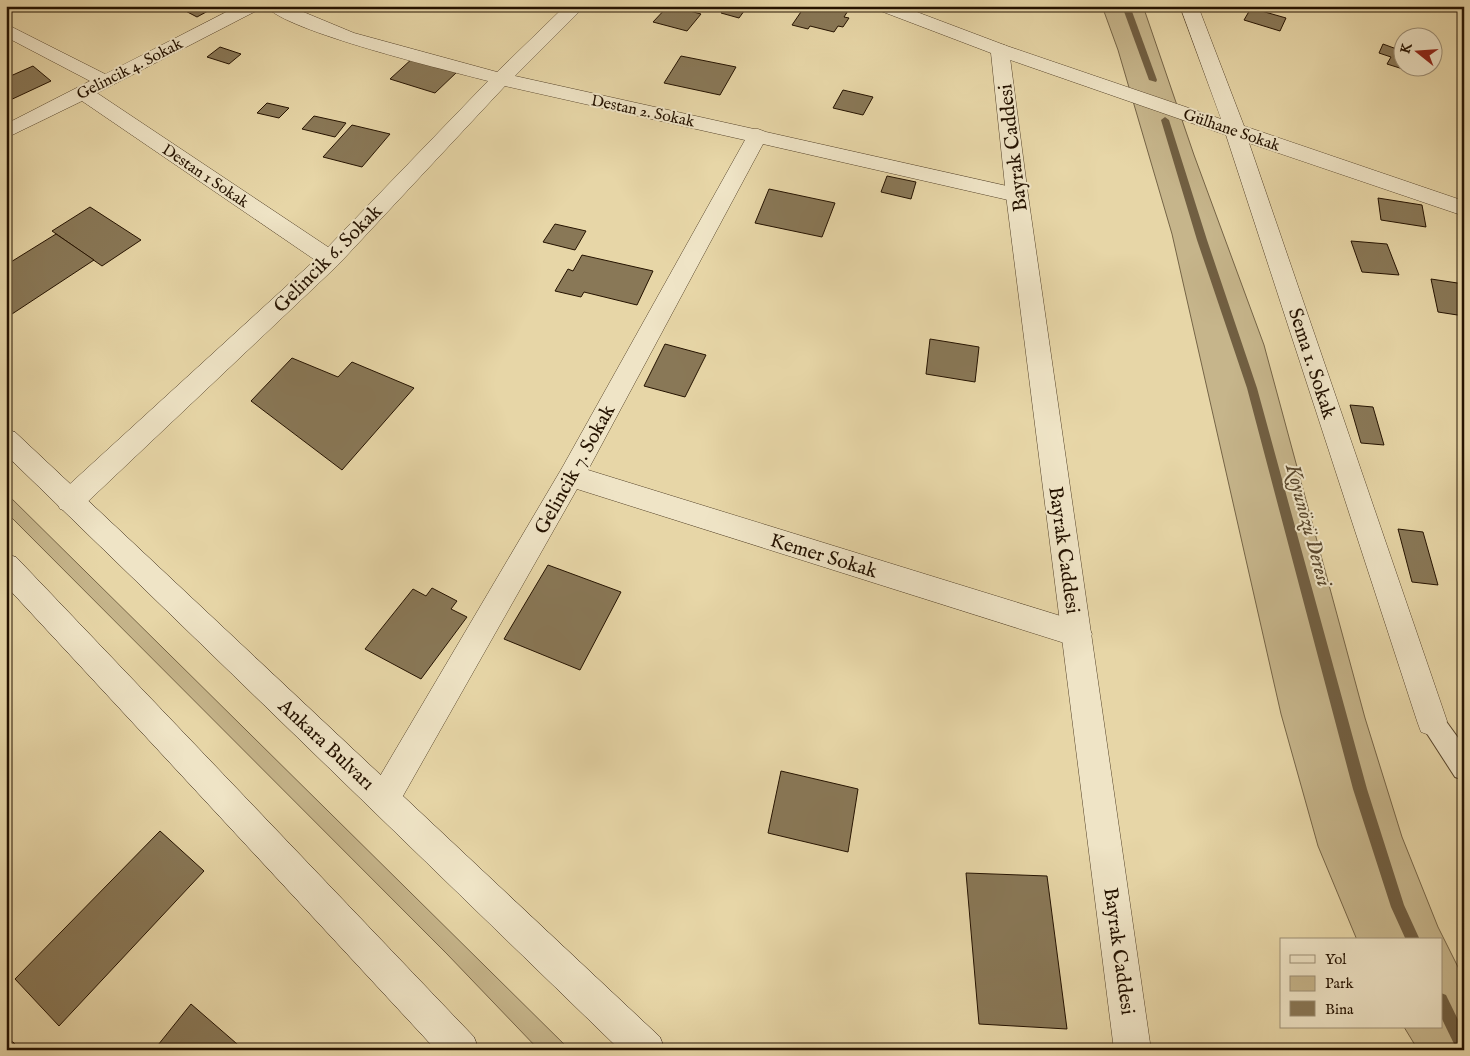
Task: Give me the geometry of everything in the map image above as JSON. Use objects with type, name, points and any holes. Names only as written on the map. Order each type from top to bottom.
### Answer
[{"type":"street","name":"Gelincik 4. Sokak","points":[[6,132],[252,6]]},
{"type":"street","name":"Destan 2. Sokak","points":[[275,6],[289,14],[347,37],[501,79],[758,135],[1017,195]]},
{"type":"street","name":"Gelincik 6. Sokak","points":[[70,501],[330,259],[501,79],[576,6]]},
{"type":"street","name":"Gülhane Sokak","points":[[884,6],[1000,50],[1464,209]]},
{"type":"street","name":"Sema 1. Sokak","points":[[1189,6],[1235,130],[1432,721]]},
{"type":"street","points":[[1457,6],[1464,8]]},
{"type":"street","points":[[6,29],[104,81]]},
{"type":"street","name":"Bayrak Caddesi","points":[[1000,50],[1017,195],[1133,1050]]},
{"type":"street","name":"Destan 1 Sokak","points":[[82,92],[330,259]]},
{"type":"street","name":"Gelincik 7. Sokak","points":[[384,799],[571,476],[758,135]]},
{"type":"street","name":"Ankara Bulvarı","points":[[6,439],[646,1050]]},
{"type":"street","name":"Kemer Sokak","points":[[571,476],[1077,634]]},
{"type":"street","points":[[6,566],[461,1050]]},
{"type":"lane","points":[[1432,721],[1464,768]]},
{"type":"green space","points":[[1102,6],[1143,6],[1194,155],[1264,345],[1365,718],[1402,837],[1438,927],[1464,979],[1464,1050],[1418,1050],[1405,1028],[1442,1028],[1442,938],[1356,938],[1318,846],[1281,714],[1172,234],[1118,50]]},
{"type":"green space","points":[[6,493],[570,1050],[539,1050],[447,954],[6,512]]},
{"type":"building","points":[[176,6],[217,6],[197,17]]},
{"type":"building","points":[[668,6],[701,14],[687,31],[653,22]]},
{"type":"building","points":[[726,6],[747,7],[739,18],[721,13]]},
{"type":"building","points":[[805,6],[851,6],[844,17],[849,18],[843,27],[838,26],[834,32],[810,26],[808,29],[792,25]]},
{"type":"building","points":[[1251,8],[1286,18],[1280,31],[1244,20]]},
{"type":"building","points":[[1383,44],[1392,47],[1392,66],[1387,64],[1391,57],[1379,53]]},
{"type":"building","points":[[220,47],[241,54],[229,64],[207,57]]},
{"type":"building","points":[[681,56],[736,67],[720,95],[664,83]]},
{"type":"building","points":[[414,57],[458,71],[435,93],[390,79]]},
{"type":"building","points":[[33,66],[51,81],[6,102],[6,78]]},
{"type":"building","points":[[843,90],[873,97],[863,115],[833,108]]},
{"type":"building","points":[[267,103],[289,108],[279,118],[257,113]]},
{"type":"building","points":[[314,116],[346,123],[335,137],[302,129]]},
{"type":"building","points":[[352,125],[390,134],[362,167],[323,157]]},
{"type":"building","points":[[887,176],[916,182],[911,199],[881,192]]},
{"type":"building","points":[[769,189],[835,203],[822,237],[755,223]]},
{"type":"building","points":[[1378,198],[1422,205],[1426,227],[1381,220]]},
{"type":"building","points":[[90,207],[141,240],[102,266],[52,231]]},
{"type":"building","points":[[555,224],[586,231],[575,250],[543,242]]},
{"type":"building","points":[[56,234],[94,260],[12,314],[6,310],[6,265]]},
{"type":"building","points":[[1351,241],[1387,244],[1399,275],[1362,272]]},
{"type":"building","points":[[582,255],[653,271],[637,305],[584,292],[581,297],[555,291],[568,269],[573,271]]},
{"type":"building","points":[[1431,279],[1464,284],[1464,316],[1438,312]]},
{"type":"building","points":[[930,339],[979,347],[975,382],[926,374]]},
{"type":"building","points":[[665,344],[706,355],[685,397],[644,386]]},
{"type":"building","points":[[292,358],[338,377],[352,362],[414,388],[342,470],[251,401]]},
{"type":"building","points":[[1350,405],[1373,407],[1384,445],[1361,443]]},
{"type":"building","points":[[1398,529],[1423,532],[1438,585],[1412,582]]},
{"type":"building","points":[[548,565],[621,592],[580,670],[504,639]]},
{"type":"building","points":[[432,588],[457,601],[451,609],[467,617],[421,679],[365,649],[413,589],[426,596]]},
{"type":"building","points":[[781,771],[858,789],[848,852],[768,833]]},
{"type":"building","points":[[160,831],[204,871],[59,1026],[15,979]]},
{"type":"building","points":[[966,873],[1047,876],[1067,1029],[979,1024]]},
{"type":"building","points":[[191,1004],[244,1050],[154,1050]]},
{"type":"building","points":[[10,1039],[21,1050],[6,1050],[6,1043]]},
{"type":"waterway","name":"Koyunözü Deresi","points":[[1126,6],[1153,80]]},
{"type":"waterway","name":"Koyunözü Deresi","points":[[1165,120],[1202,240],[1252,388],[1360,789],[1398,907],[1412,938]]},
{"type":"waterway","name":"Koyunözü Deresi","points":[[1442,1002],[1464,1049]]}]
